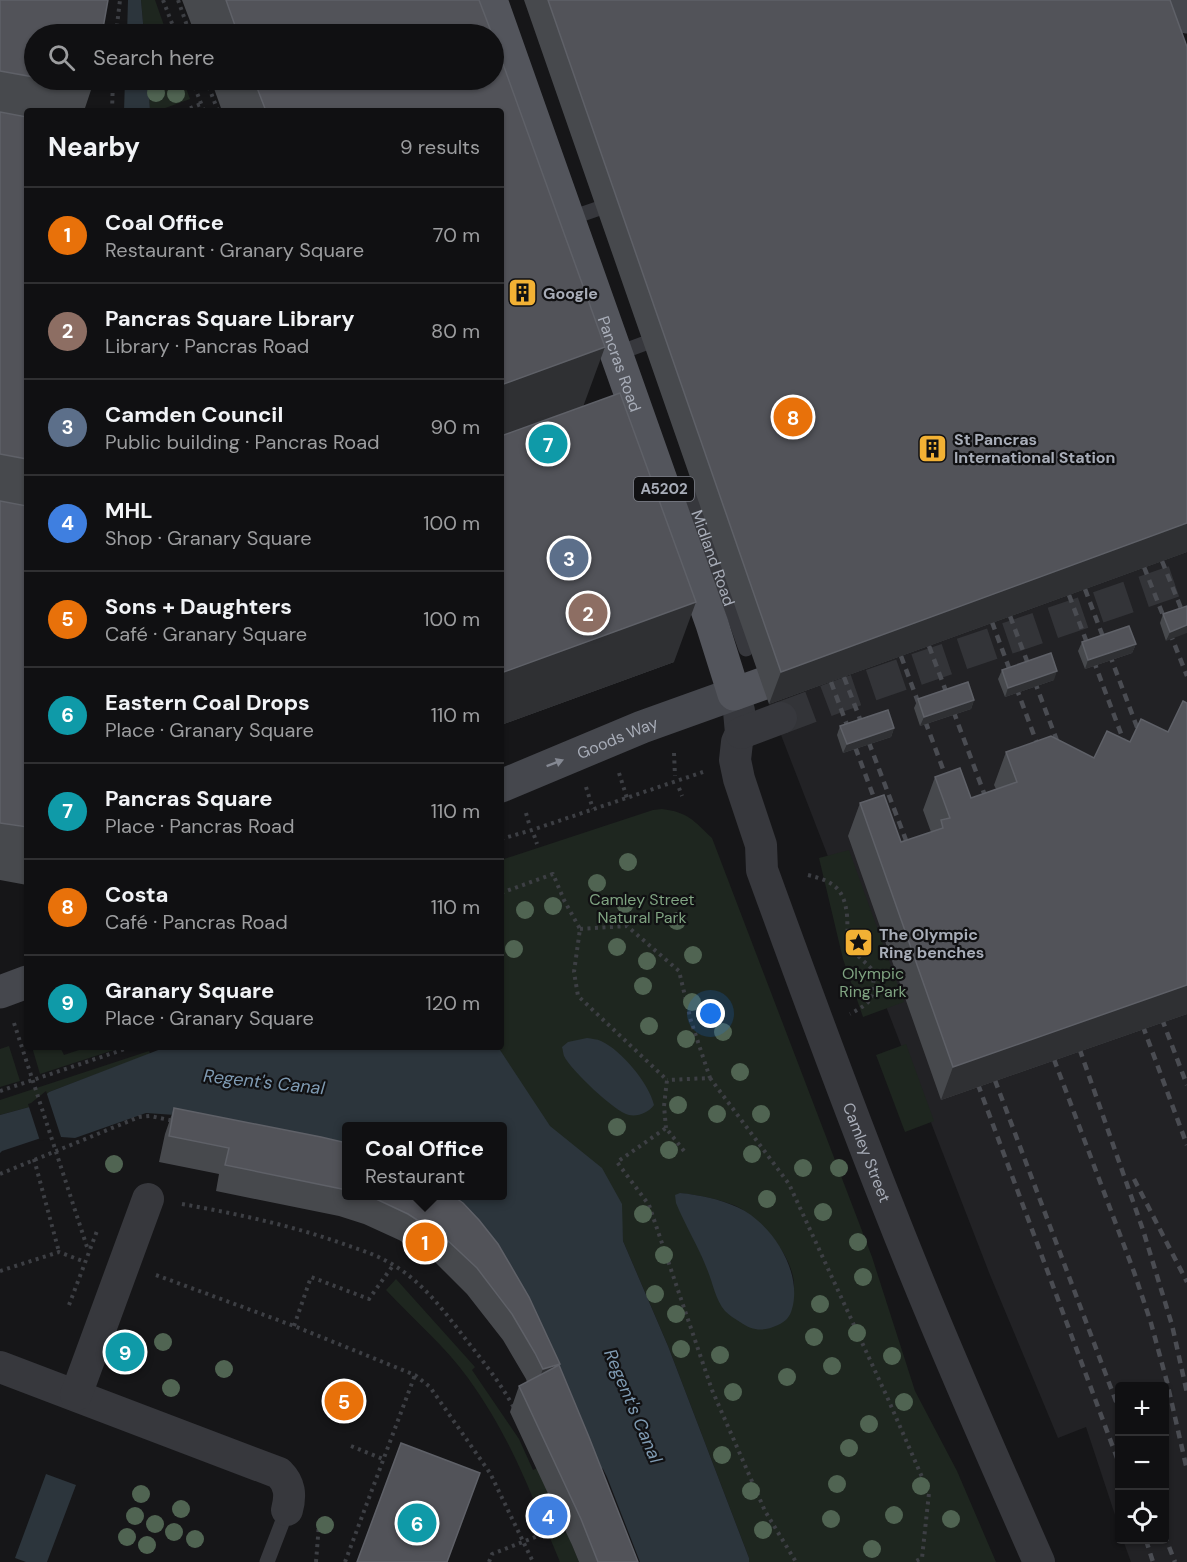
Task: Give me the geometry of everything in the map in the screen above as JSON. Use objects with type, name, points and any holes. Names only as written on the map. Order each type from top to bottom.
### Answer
[{"type":"main road","name":"Pancras Road","points":[[491,0],[501,24]]},
{"type":"main road","name":"Pancras Road","points":[[504,30],[583,214],[630,349],[666,494],[712,624],[748,689]]},
{"type":"street","points":[[1181,0],[1187,17]]},
{"type":"street","name":"Pancras Road","points":[[738,747],[739,711],[748,689]]},
{"type":"street","name":"Goods Way","points":[[504,785],[642,727],[748,689]]},
{"type":"street","points":[[738,747],[781,718]]},
{"type":"street","name":"Camley Street","points":[[738,747],[740,779],[761,845],[762,870],[825,1043],[889,1209],[1039,1562]]},
{"type":"street","points":[[0,992],[24,983]]},
{"type":"street","points":[[76,1395],[148,1199]]},
{"type":"street","points":[[0,1367],[279,1473],[288,1485],[290,1494],[287,1510]]},
{"type":"lane","name":"Midland Road","points":[[666,494],[690,492],[746,649]]},
{"type":"lane","points":[[267,1562],[287,1510]]},
{"type":"path","points":[[117,24],[120,0]]},
{"type":"path","points":[[163,0],[172,24]]},
{"type":"path","points":[[178,0],[186,24]]},
{"type":"path","points":[[112,108],[113,90]]},
{"type":"path","points":[[196,90],[203,108]]},
{"type":"path","points":[[210,90],[217,108]]},
{"type":"path","points":[[191,108],[201,104]]},
{"type":"path","points":[[504,838],[627,798],[738,747]]},
{"type":"path","points":[[618,771],[627,798]]},
{"type":"path","points":[[584,783],[593,809]]},
{"type":"path","points":[[679,788],[682,796]]},
{"type":"path","points":[[534,835],[537,844]]},
{"type":"path","points":[[504,892],[553,874],[580,929],[574,972],[578,996],[667,1080],[710,1078]]},
{"type":"path","points":[[808,875],[832,883],[839,891],[845,905],[847,930],[852,946],[861,960],[874,972],[874,992],[870,999],[864,1006],[848,1016]]},
{"type":"path","points":[[580,929],[627,927],[678,971],[691,1021],[710,1078],[789,1184],[929,1493],[922,1558],[914,1562]]},
{"type":"path","points":[[20,1043],[88,1251]]},
{"type":"path","points":[[0,1091],[122,1050]]},
{"type":"path","points":[[667,1080],[664,1106],[666,1128],[684,1151]]},
{"type":"path","points":[[0,1174],[139,1117],[150,1116],[183,1122]]},
{"type":"path","points":[[666,1128],[617,1162],[649,1205],[712,1390],[765,1511],[796,1562]]},
{"type":"path","points":[[34,1159],[59,1252]]},
{"type":"path","points":[[148,1199],[214,1210],[304,1231],[373,1254],[394,1264],[410,1275],[449,1318],[498,1381],[514,1409]]},
{"type":"path","points":[[69,1306],[99,1224]]},
{"type":"path","points":[[0,1271],[59,1252],[85,1262]]},
{"type":"path","points":[[124,1263],[294,1326],[415,1375],[430,1387],[490,1473],[533,1562]]},
{"type":"path","points":[[294,1326],[311,1277],[369,1299],[394,1264]]},
{"type":"path","points":[[345,1562],[415,1375]]},
{"type":"path","points":[[351,1446],[383,1459]]},
{"type":"path","points":[[489,1562],[492,1554],[573,1522]]},
{"type":"path","points":[[316,1562],[317,1549]]},
{"type":"shaded area","points":[[1187,552],[1187,1562],[1131,1562],[1124,1544],[1169,1544],[1169,1382],[1115,1382],[1115,1515],[1086,1427],[1058,1438],[990,1275],[769,704]]},
{"type":"green space","points":[[141,0],[155,0],[163,24],[143,24]]},
{"type":"green space","points":[[149,90],[187,90],[190,99],[165,108],[150,108]]},
{"type":"green space","name":"Camley Street Natural Park","points":[[662,809],[684,815],[712,838],[872,1257],[915,1391],[957,1471],[996,1562],[749,1562],[668,1346],[623,1241],[622,1228],[480,1050],[504,1050],[504,859]],"holes":[[[680,1193],[705,1197],[741,1209],[756,1223],[769,1243],[776,1242],[788,1261],[793,1276],[792,1298],[717,1283],[702,1257]]]},
{"type":"green space","name":"Olympic Ring Park","points":[[849,850],[904,1002],[863,1017],[843,959],[819,858]]},
{"type":"green space","points":[[906,1044],[934,1121],[905,1132],[876,1055]]},
{"type":"green space","points":[[9,1046],[20,1081],[0,1087],[0,1049]]},
{"type":"green space","points":[[33,1050],[62,1050],[64,1055],[79,1050],[114,1050],[40,1074]]},
{"type":"green space","points":[[149,1051],[150,1054],[49,1092],[33,1106],[0,1115],[0,1100]]},
{"type":"green space","points":[[396,1279],[475,1367],[472,1370],[519,1439],[533,1470],[540,1467],[559,1513],[542,1521],[510,1447],[480,1395],[449,1355],[386,1290]]},
{"type":"green space","points":[[567,1532],[579,1562],[560,1562],[550,1538]]},
{"type":"water","points":[[128,0],[141,0],[143,24],[127,24]]},
{"type":"water","points":[[125,90],[149,90],[150,108],[124,108]]},
{"type":"water","points":[[587,1038],[609,1045],[625,1059],[640,1077],[651,1096],[654,1105],[652,1108],[636,1115],[622,1112],[604,1099],[575,1071],[564,1056],[562,1047],[568,1042]]},
{"type":"water","name":"Regent's Canal","points":[[158,1050],[500,1050],[550,1126],[602,1168],[622,1204],[623,1241],[668,1346],[749,1562],[640,1562],[607,1477],[600,1467],[548,1343],[442,1200],[507,1200],[507,1122],[342,1122],[342,1151],[175,1115],[146,1113],[75,1138],[47,1136],[0,1153],[0,1115],[33,1106],[49,1092]]},
{"type":"water","points":[[680,1193],[709,1198],[737,1207],[750,1214],[772,1236],[781,1249],[793,1279],[792,1309],[785,1321],[773,1327],[758,1330],[745,1325],[725,1311],[676,1203],[675,1195]]},
{"type":"water","points":[[46,1474],[76,1485],[47,1562],[26,1562],[15,1558]]},
{"type":"pier","points":[[46,1091],[62,1140],[40,1141],[28,1104]]},
{"type":"building","points":[[0,0],[108,0],[104,24],[24,24],[24,75],[0,71]]},
{"type":"building","points":[[226,0],[479,0],[488,24],[234,24]]},
{"type":"building","name":"St Pancras International Station","points":[[548,0],[1170,0],[1187,47],[1187,523],[781,672]]},
{"type":"building","points":[[504,67],[605,347],[504,384],[504,108],[265,108],[258,90],[504,90]]},
{"type":"building","points":[[0,112],[24,116],[24,458],[0,454]]},
{"type":"building","points":[[620,393],[696,602],[504,672],[504,435]]},
{"type":"building","points":[[0,501],[24,505],[24,827],[0,823]]},
{"type":"building","points":[[1187,606],[1187,625],[1170,632],[1163,614]]},
{"type":"building","points":[[1129,626],[1136,644],[1088,660],[1082,642]]},
{"type":"building","points":[[1051,653],[1057,671],[1008,688],[1002,670]]},
{"type":"building","points":[[968,682],[974,700],[924,717],[918,699]]},
{"type":"building","points":[[1183,701],[1187,703],[1187,985],[953,1067],[860,803],[884,795],[901,842],[943,828],[941,820],[950,818],[935,777],[960,768],[971,798],[1017,782],[1006,752],[1051,736],[1094,758],[1107,731],[1130,742],[1141,719],[1168,732]]},
{"type":"building","points":[[888,710],[894,728],[847,744],[840,726]]},
{"type":"building","points":[[174,1108],[342,1142],[342,1189],[225,1165],[229,1148],[169,1136]]},
{"type":"building","points":[[378,1200],[459,1200],[463,1203],[498,1244],[529,1297],[560,1364],[543,1369],[512,1314],[477,1268],[445,1238],[408,1214]]},
{"type":"building","points":[[559,1365],[638,1562],[598,1562],[581,1519],[519,1386]]},
{"type":"building","points":[[401,1443],[480,1473],[447,1562],[357,1562]]},
{"type":"tunnel","points":[[781,718],[1187,577]]},
{"type":"railway","points":[[1162,561],[1187,623]]},
{"type":"railway","points":[[1144,567],[1187,676]]},
{"type":"railway","points":[[1085,589],[1143,743]]},
{"type":"railway","points":[[1069,595],[1129,755]]},
{"type":"railway","points":[[1010,616],[1062,754]]},
{"type":"railway","points":[[992,622],[1042,757]]},
{"type":"railway","points":[[929,646],[990,809]]},
{"type":"railway","points":[[901,656],[950,788]]},
{"type":"railway","points":[[844,677],[912,856]]},
{"type":"railway","points":[[831,682],[880,814]]},
{"type":"railway","points":[[1157,1006],[1187,1085]]},
{"type":"railway","points":[[1138,1013],[1187,1145]]},
{"type":"railway","points":[[1075,1036],[1143,1230],[1172,1325],[1187,1393]]},
{"type":"railway","points":[[1049,1046],[1151,1323],[1187,1470]]},
{"type":"railway","points":[[990,1067],[1115,1399]]},
{"type":"railway","points":[[973,1071],[1115,1453]]},
{"type":"railway","points":[[1134,1179],[1187,1282]]},
{"type":"railway","points":[[1147,1544],[1153,1562]]},
{"type":"railway","points":[[1168,1544],[1175,1562]]},
{"type":"place","name":"Google","points":[[522,293]]},
{"type":"place","name":"Costa","points":[[793,417]]},
{"type":"place","name":"Pancras Square","points":[[548,444]]},
{"type":"place","name":"St Pancras International Station","points":[[933,448]]},
{"type":"place","name":"Camden Council","points":[[569,558]]},
{"type":"place","name":"Pancras Square Library","points":[[588,613]]},
{"type":"place","name":"The Olympic Ring benches","points":[[858,943]]},
{"type":"place","name":"Coal Office","points":[[425,1242]]},
{"type":"place","name":"Granary Square","points":[[125,1352]]},
{"type":"place","name":"Sons + Daughters","points":[[344,1401]]},
{"type":"place","name":"MHL","points":[[548,1516]]},
{"type":"place","name":"Eastern Coal Drops","points":[[417,1523]]}]
